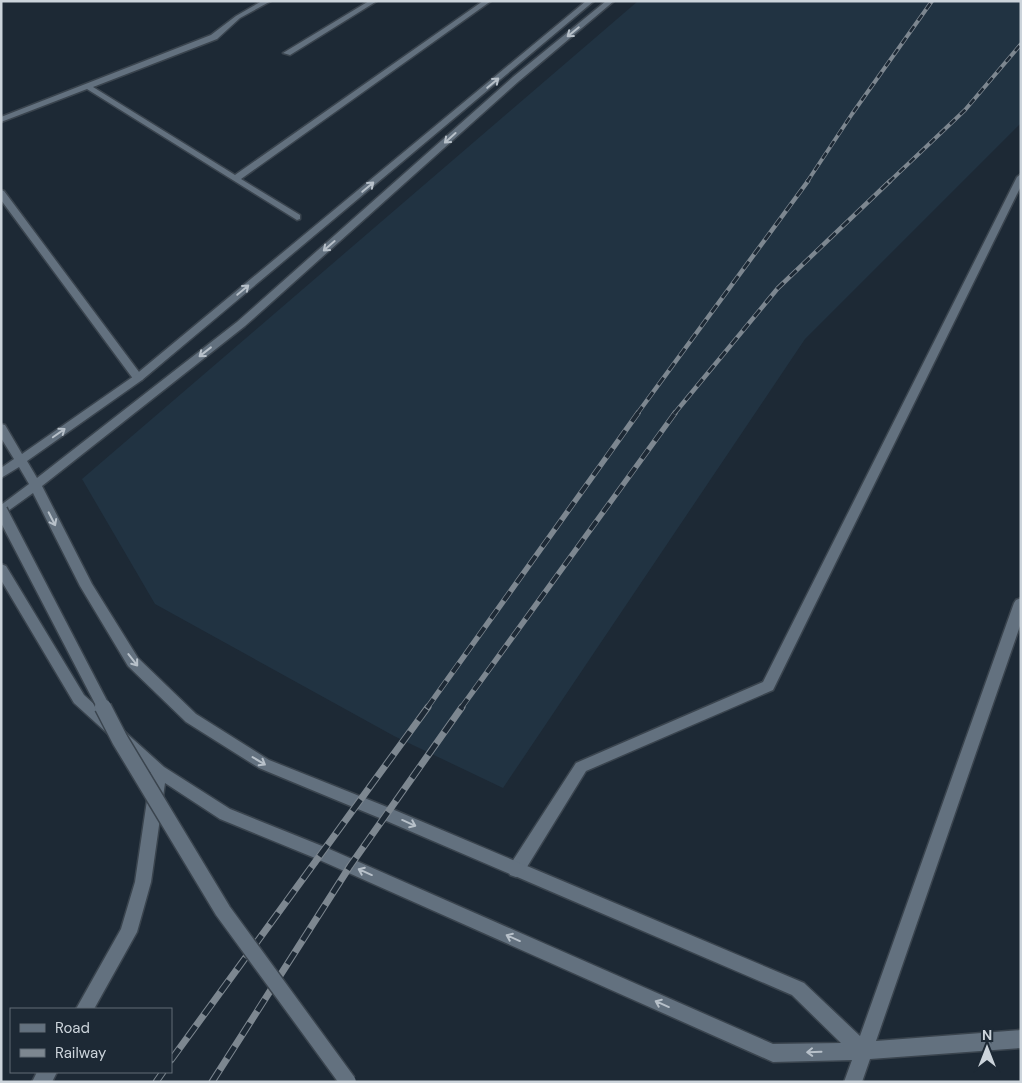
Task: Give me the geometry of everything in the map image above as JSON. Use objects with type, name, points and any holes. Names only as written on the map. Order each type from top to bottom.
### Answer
[{"type":"street","points":[[1,120],[214,37],[238,17],[268,1]]},
{"type":"street","points":[[287,53],[374,1]]},
{"type":"street","points":[[235,179],[488,1]]},
{"type":"street","points":[[1,474],[138,378],[591,1]]},
{"type":"street","points":[[348,1082],[222,911],[120,740],[1,511],[36,486],[241,324],[516,79],[611,1]]},
{"type":"street","points":[[87,86],[297,217]]},
{"type":"street","points":[[516,870],[581,768],[768,686],[1021,177]]},
{"type":"street","points":[[1,193],[138,378]]},
{"type":"street","points":[[1,428],[36,486],[86,586],[133,662],[191,718],[264,764],[387,814],[798,989],[863,1051]]},
{"type":"street","points":[[1,569],[79,699],[159,770],[225,814],[321,853],[773,1053],[863,1051],[1021,1039]]},
{"type":"street","points":[[853,1082],[1021,603]]},
{"type":"street","points":[[86,1008],[129,932],[143,882],[159,770]]},
{"type":"shaded area","points":[[638,1],[1021,1],[1021,123],[805,339],[503,788],[394,736],[155,604],[82,479]]},
{"type":"railway","points":[[807,182],[852,114],[932,1]]},
{"type":"railway","points":[[889,182],[965,110],[1021,44]]},
{"type":"railway","points":[[637,414],[808,181]]},
{"type":"railway","points":[[674,414],[778,288],[890,181]]},
{"type":"railway","points":[[427,708],[638,413]]},
{"type":"railway","points":[[461,708],[675,413]]},
{"type":"railway","points":[[172,1059],[428,707]]},
{"type":"railway","points":[[212,1082],[350,866],[462,707]]},
{"type":"railway","points":[[156,1082],[162,1073]]}]
